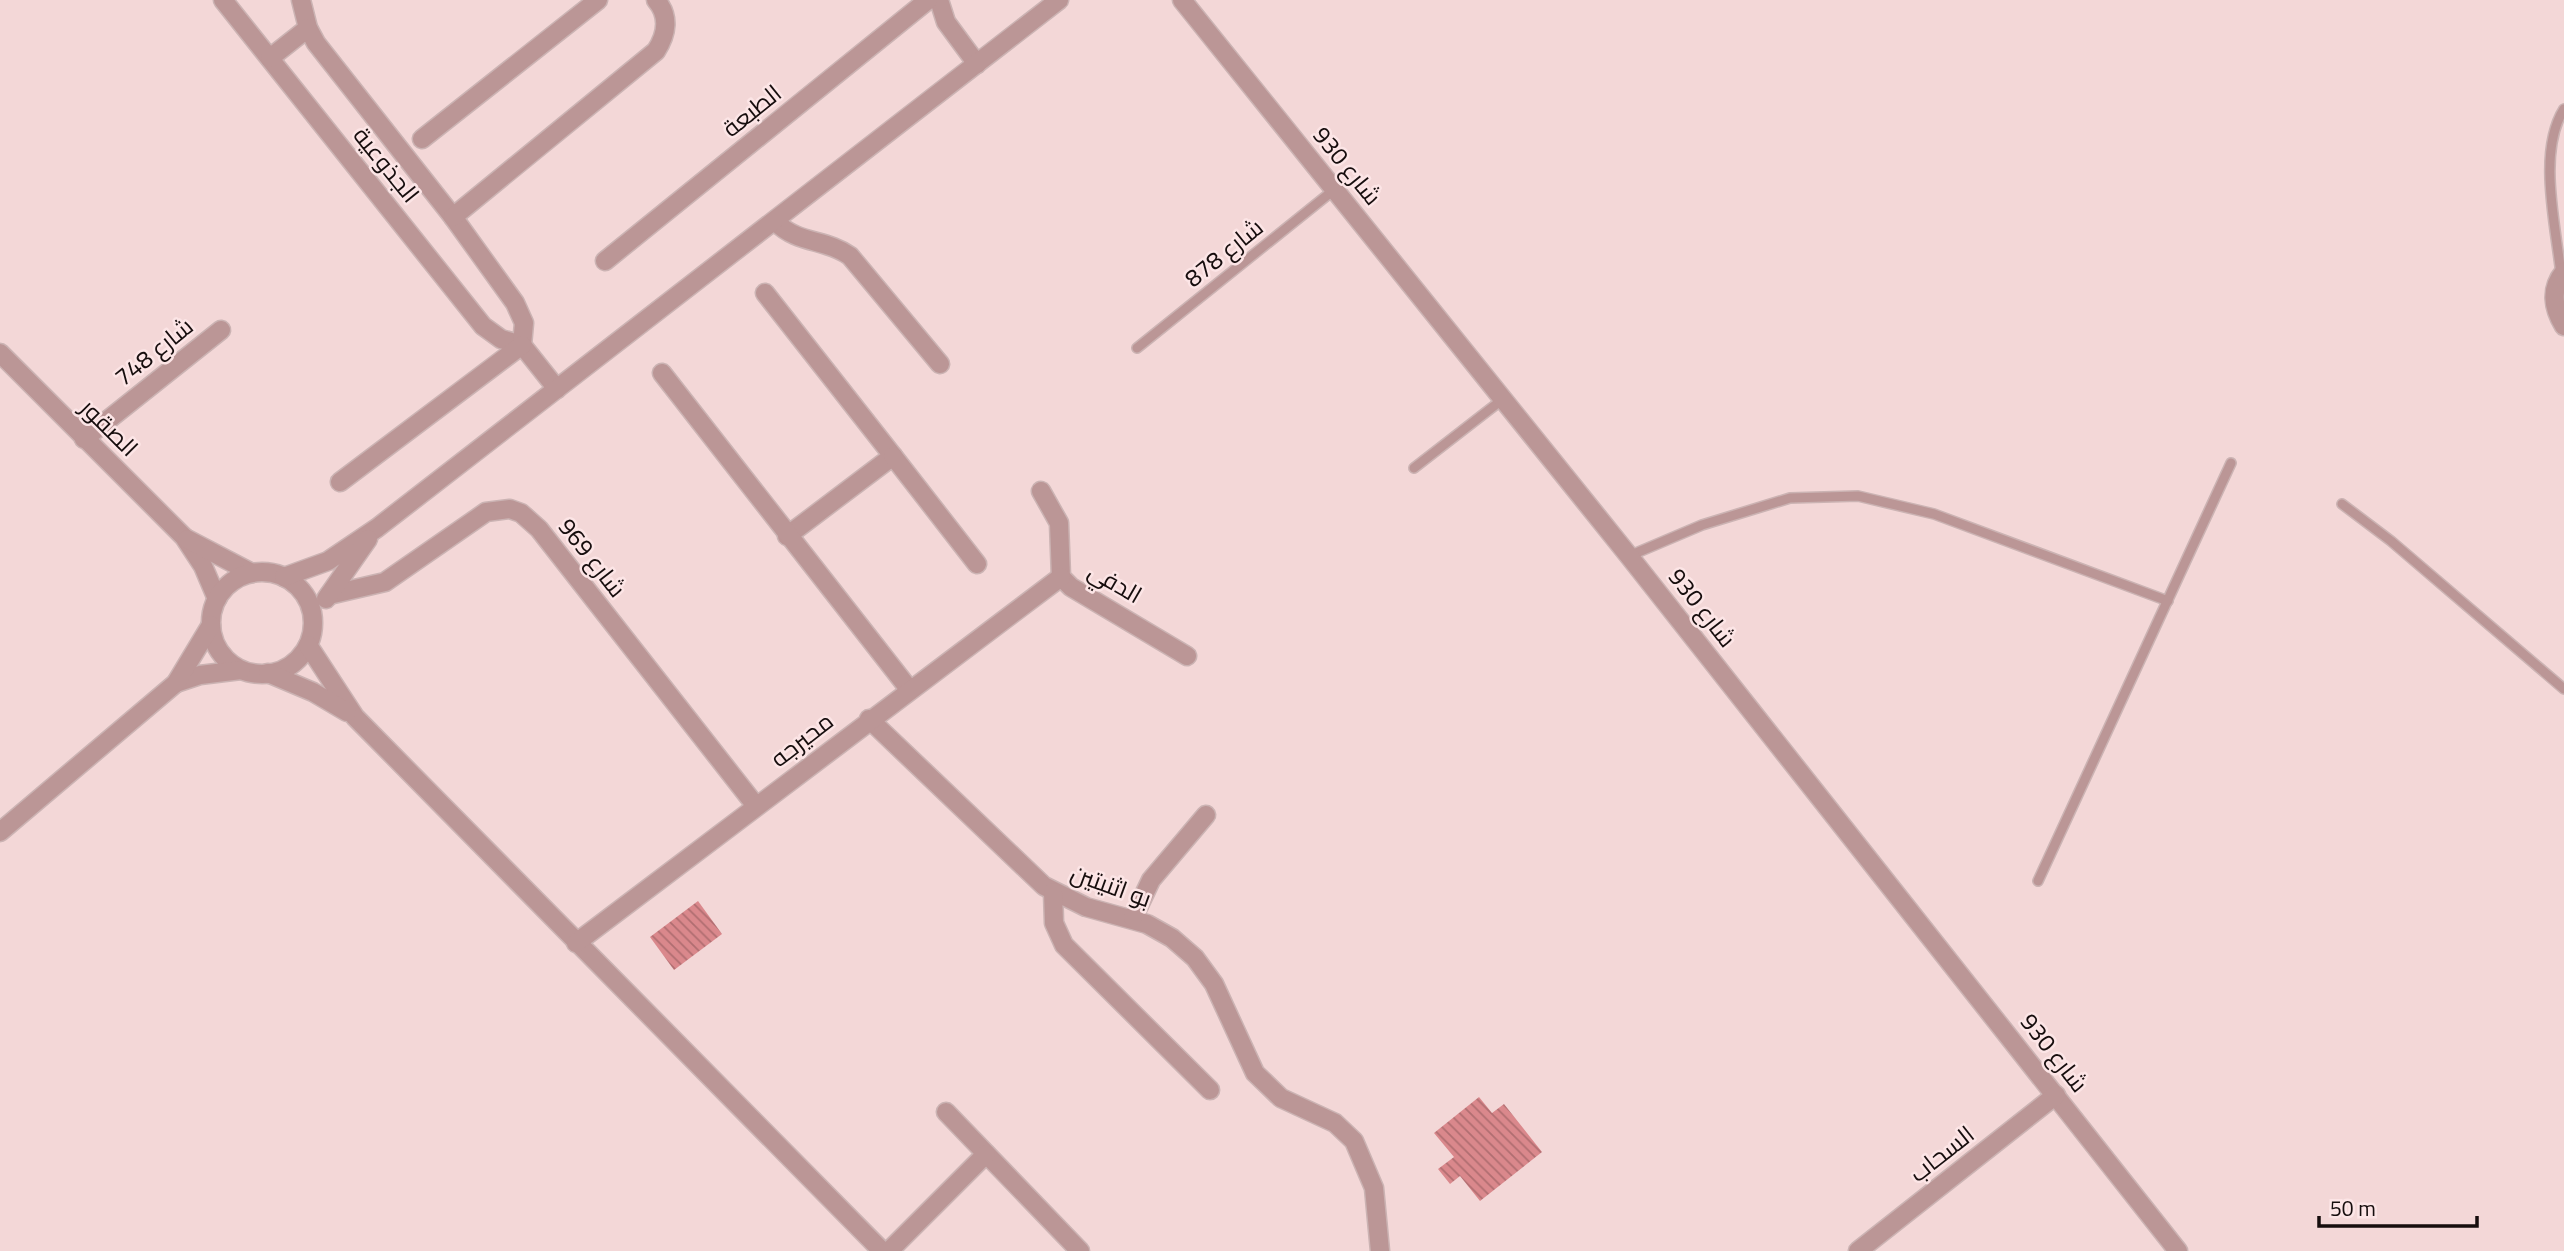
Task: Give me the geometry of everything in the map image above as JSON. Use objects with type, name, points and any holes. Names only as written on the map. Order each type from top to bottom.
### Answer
[{"type":"street","name":"الجذوعية","points":[[224,0],[483,326],[501,339],[522,345],[557,389]]},
{"type":"street","points":[[422,139],[598,0]]},
{"type":"street","points":[[453,217],[656,51],[666,29],[665,17],[656,0]]},
{"type":"street","name":"الطبعة","points":[[606,261],[928,0]]},
{"type":"street","points":[[939,0],[946,22],[977,64]]},
{"type":"street","points":[[284,577],[328,561],[377,528],[776,222],[1059,0]]},
{"type":"street","name":"شارع 930","points":[[1182,0],[1629,556],[2178,1251]]},
{"type":"street","name":"الجذوعية","points":[[302,1],[308,28],[453,217],[521,312],[524,334],[522,345]]},
{"type":"street","points":[[270,58],[308,28]]},
{"type":"street","points":[[776,222],[800,238],[834,247],[850,256],[940,364]]},
{"type":"street","points":[[2563,273],[2555,286],[2554,299],[2564,326]]},
{"type":"street","points":[[765,293],[977,564]]},
{"type":"street","name":"شارع 748","points":[[84,439],[221,330]]},
{"type":"street","points":[[340,482],[522,345]]},
{"type":"street","name":"الصقور","points":[[0,353],[184,537],[203,566],[217,598]]},
{"type":"street","points":[[662,373],[909,689]]},
{"type":"street","points":[[787,536],[893,456]]},
{"type":"street","name":"الدفي","points":[[1041,491],[1059,523],[1061,577],[1071,587],[1187,656]]},
{"type":"street","name":"شارع 969","points":[[329,595],[386,582],[486,513],[510,509],[522,513],[539,529],[756,806]]},
{"type":"street","points":[[268,673],[291,664],[307,645],[313,622],[329,595],[377,528]]},
{"type":"street","name":"الصقور","points":[[184,537],[252,573]]},
{"type":"street","points":[[0,832],[176,683],[211,625],[217,598],[231,582],[252,573],[268,572],[284,577],[305,596],[313,622]]},
{"type":"street","name":"محيرجه","points":[[576,943],[869,719],[1061,577]]},
{"type":"street","points":[[211,625],[219,652],[241,670]]},
{"type":"street","points":[[307,645],[355,717],[882,1251]]},
{"type":"street","points":[[176,683],[200,675],[241,670],[268,673],[313,692],[355,717]]},
{"type":"street","name":"بو اثنيتين","points":[[869,719],[1025,872],[1053,892],[1086,906],[1133,918],[1172,938],[1205,970],[1245,1058],[1267,1087],[1297,1107],[1335,1123],[1354,1141],[1374,1188],[1380,1251]]},
{"type":"street","points":[[1133,918],[1151,880],[1206,815]]},
{"type":"street","points":[[1053,892],[1054,923],[1064,945],[1210,1090]]},
{"type":"street","name":"السحاب","points":[[1858,1251],[2056,1095]]},
{"type":"street","points":[[946,1112],[1080,1251]]},
{"type":"street","points":[[889,1251],[986,1154]]},
{"type":"lane","points":[[2563,273],[2550,167],[2551,138],[2564,109]]},
{"type":"lane","name":"شارع 878","points":[[1137,348],[1335,189]]},
{"type":"lane","points":[[1414,468],[1503,399]]},
{"type":"lane","points":[[2038,881],[2231,463]]},
{"type":"lane","points":[[1629,556],[1702,525],[1790,498],[1858,496],[1934,514],[2168,601]]},
{"type":"lane","points":[[2342,504],[2391,541],[2564,690]]},
{"type":"building","points":[[698,901],[722,934],[674,970],[650,937]]},
{"type":"building","points":[[1479,1097],[1492,1113],[1504,1104],[1542,1152],[1480,1201],[1460,1176],[1450,1184],[1438,1169],[1454,1157],[1434,1133]]}]
